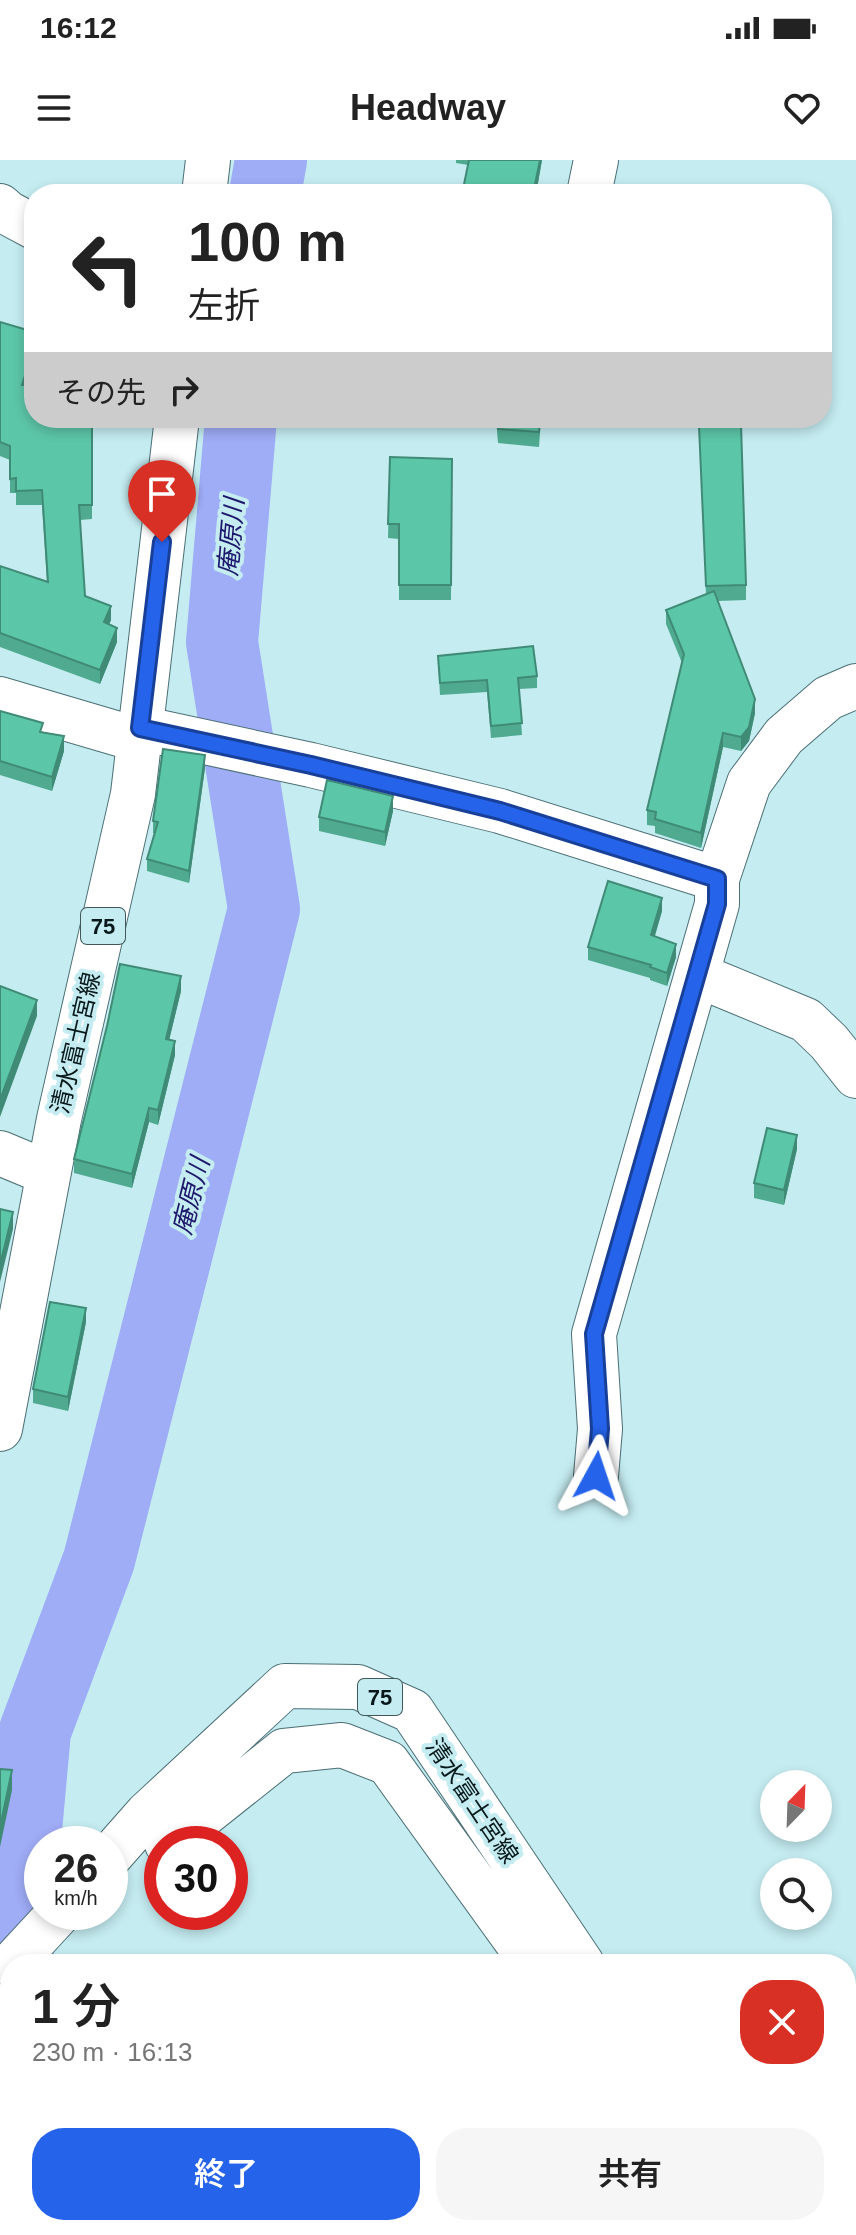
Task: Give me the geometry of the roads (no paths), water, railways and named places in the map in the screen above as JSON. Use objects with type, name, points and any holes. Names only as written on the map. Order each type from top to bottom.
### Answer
[{"type":"main road","points":[[205,184],[208,160]]},
{"type":"main road","points":[[591,184],[596,160]]},
{"type":"main road","points":[[0,206],[24,222]]},
{"type":"main road","name":"清水富士宮線","points":[[0,1429],[48,1173],[133,794],[176,428]]},
{"type":"main road","points":[[596,1476],[600,1429],[594,1334],[717,904],[717,879],[749,783],[784,736],[828,698],[856,686]]},
{"type":"main road","points":[[0,699],[140,734],[311,765],[500,811],[717,879]]},
{"type":"main road","points":[[697,975],[806,1020],[829,1042],[856,1076]]},
{"type":"main road","points":[[0,1153],[48,1173]]},
{"type":"main road","name":"清水富士宮線","points":[[128,1836],[147,1814],[285,1686],[358,1687],[412,1711],[575,1954]]},
{"type":"main road","name":"清水富士宮線","points":[[189,1826],[284,1751],[342,1745],[388,1763],[526,1954]]},
{"type":"main road","points":[[22,1954],[45,1930]]},
{"type":"waterway","name":"庵原川","points":[[267,184],[271,160]]},
{"type":"waterway","name":"庵原川","points":[[18,1954],[16,1941],[35,1731],[99,1560],[264,909],[222,642],[240,428]]}]
